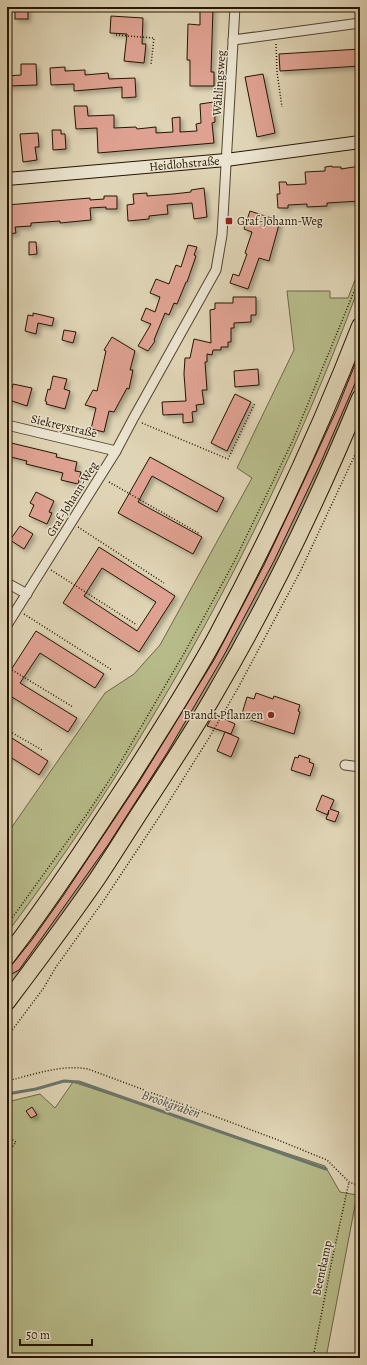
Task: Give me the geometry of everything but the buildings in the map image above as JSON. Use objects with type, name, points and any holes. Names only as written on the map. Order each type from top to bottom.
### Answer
[{"type":"highway","points":[[7,957],[81,855],[157,736],[215,638],[295,481],[360,326]]},
{"type":"highway","points":[[7,1002],[98,878],[214,695],[246,639],[287,558],[321,488],[360,398]]},
{"type":"main road","name":"Heidlohstraße","points":[[7,179],[226,160],[360,142]]},
{"type":"street","name":"Wählingsweg","points":[[226,160],[235,7]]},
{"type":"street","points":[[233,40],[360,24]]},
{"type":"street","name":"Graf-Johann-Weg","points":[[7,626],[116,451],[216,270],[222,235],[226,160]]},
{"type":"street","name":"Siekreystraße","points":[[7,425],[116,451]]},
{"type":"street","points":[[7,583],[26,594]]},
{"type":"street","points":[[345,765],[360,767]]},
{"type":"path","points":[[276,34],[277,72],[282,107]]},
{"type":"path","points":[[116,35],[154,38],[151,65]]},
{"type":"path","points":[[7,925],[87,814],[116,770],[190,643],[234,562],[293,440],[360,277]]},
{"type":"path","points":[[133,419],[228,459],[255,403]]},
{"type":"path","points":[[100,477],[200,534]]},
{"type":"path","points":[[71,523],[164,583]]},
{"type":"path","points":[[44,566],[137,625]]},
{"type":"path","points":[[17,609],[112,670]]},
{"type":"path","points":[[7,668],[73,707]]},
{"type":"path","points":[[7,730],[42,750]]},
{"type":"path","points":[[7,1081],[60,1068],[74,1067],[88,1069],[278,1140],[327,1160],[349,1182],[360,1186]]},
{"type":"path","points":[[7,1137],[16,1142],[7,1154]]},
{"type":"path","name":"Beentkamp","points":[[313,1358],[349,1182]]},
{"type":"path","points":[[7,1200],[10,1201],[7,1210]]},
{"type":"green space","points":[[360,267],[360,284],[290,455],[250,539],[207,621],[161,702],[113,781],[61,858],[7,933],[7,834],[105,693],[134,674],[160,645],[252,478],[237,468],[294,350],[287,291],[330,291],[330,298],[348,298]]},
{"type":"green space","points":[[73,1082],[325,1166],[340,1192],[357,1195],[326,1358],[7,1358],[7,1102],[40,1094],[55,1108]]},
{"type":"waterway","name":"Brookgraben","points":[[7,1094],[36,1089],[64,1081],[79,1082],[326,1169]]},
{"type":"place","name":"Graf-Johann-Weg","points":[[229,221]]},
{"type":"place","name":"Brandt Pflanzen","points":[[271,715]]}]
